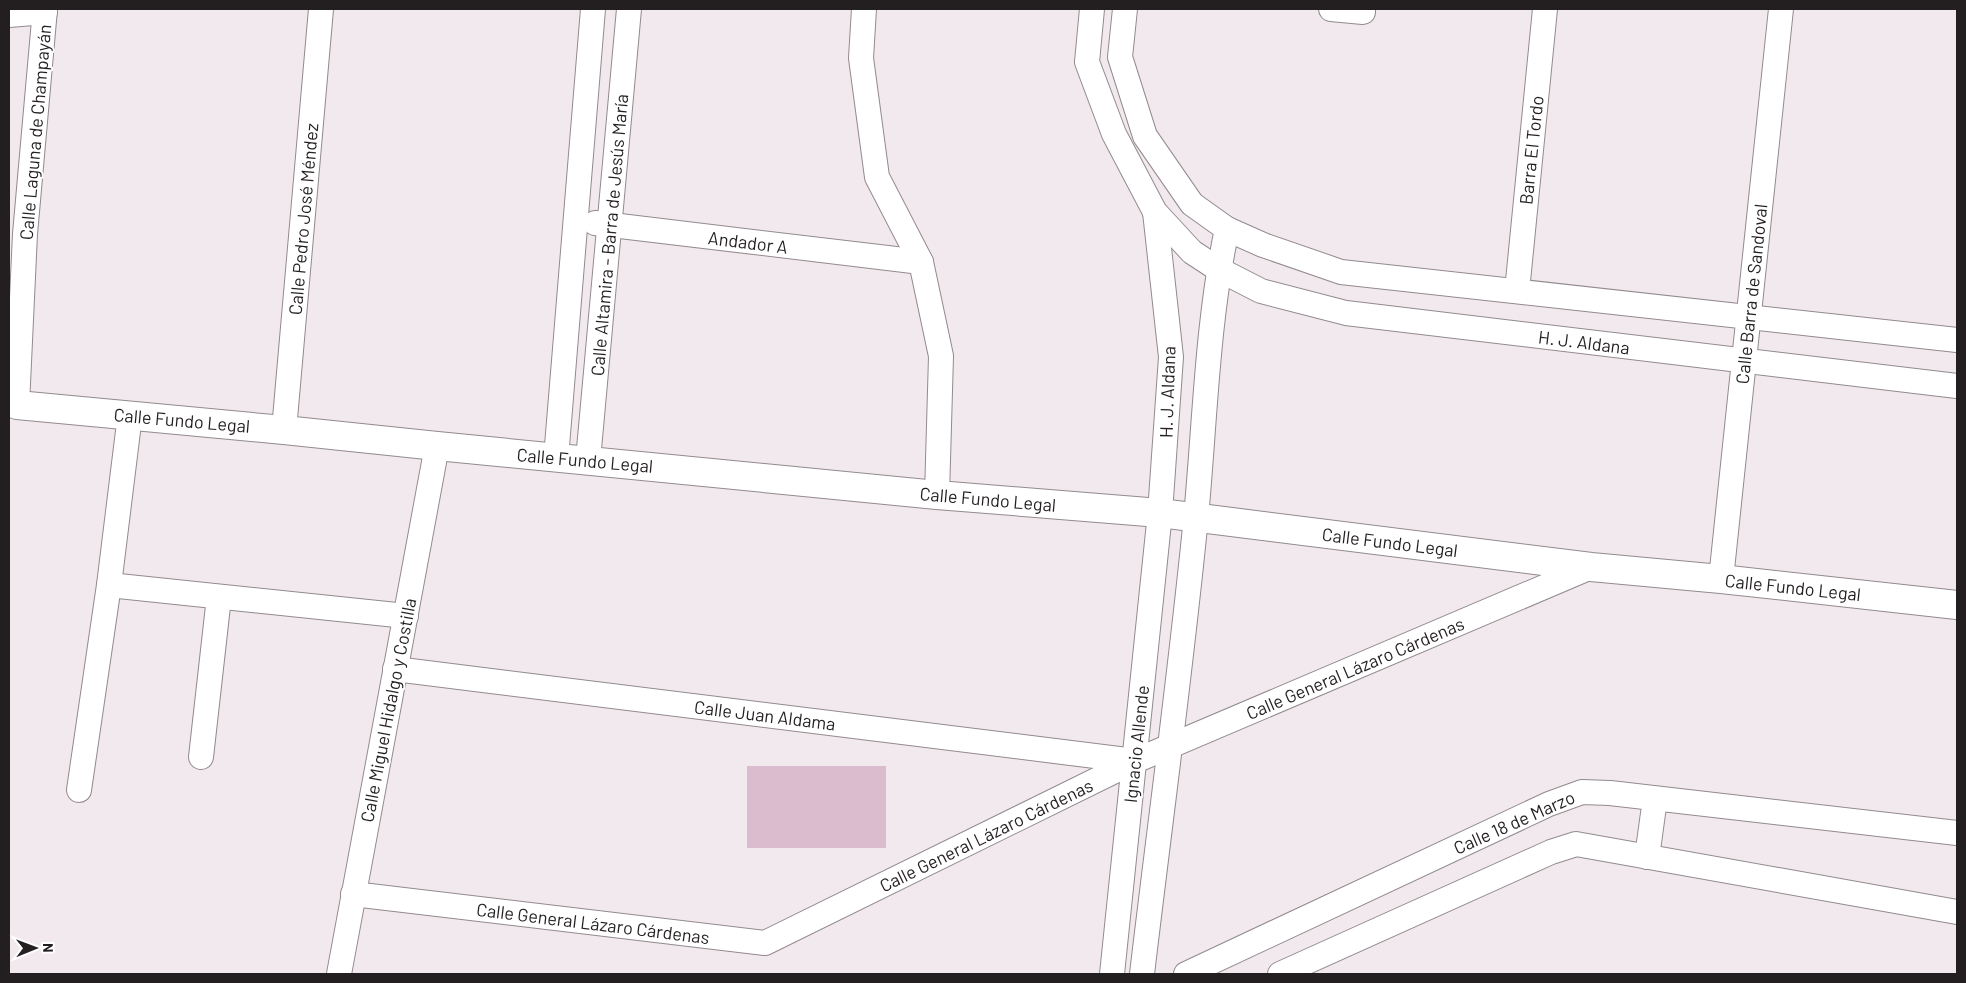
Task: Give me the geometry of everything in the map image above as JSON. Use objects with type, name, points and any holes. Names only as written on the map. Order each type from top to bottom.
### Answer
[{"type":"street","name":"Calle Pedro José Méndez","points":[[284,430],[321,9]]},
{"type":"street","name":"Calle Altamira - Barra de Jesús María","points":[[556,458],[593,9]]},
{"type":"street","name":"Calle Altamira - Barra de Jesús María","points":[[588,460],[629,9]]},
{"type":"street","points":[[864,9],[861,58],[876,177],[921,262],[941,356],[937,495]]},
{"type":"street","name":"H. J. Aldana","points":[[1092,9],[1087,62],[1114,134],[1155,212],[1192,252],[1218,269],[1261,291],[1346,313],[1957,386]]},
{"type":"street","points":[[1125,9],[1120,56],[1145,136],[1192,204],[1227,229],[1263,245],[1341,272],[1957,340]]},
{"type":"street","points":[[1331,9],[1363,10]]},
{"type":"street","name":"Barra El Tordo","points":[[1517,291],[1545,9]]},
{"type":"street","name":"Calle Barra de Sandoval","points":[[1721,579],[1780,9]]},
{"type":"street","points":[[9,16],[45,11]]},
{"type":"street","name":"Calle Laguna de Champayán","points":[[17,405],[17,235],[45,11]]},
{"type":"street","name":"H. J. Aldana","points":[[1155,212],[1171,357],[1160,513]]},
{"type":"street","name":"Andador A","points":[[575,220],[921,262]]},
{"type":"street","name":"H. J. Aldana","points":[[1196,518],[1206,384],[1218,269],[1227,229]]},
{"type":"street","name":"Calle Fundo Legal","points":[[17,405],[937,495],[1160,513],[1591,567],[1957,605]]},
{"type":"street","points":[[79,790],[109,585],[130,415]]},
{"type":"street","name":"Calle Miguel Hidalgo y Costilla","points":[[339,974],[437,446]]},
{"type":"street","name":"Ignacio Allende","points":[[1112,974],[1160,513]]},
{"type":"street","name":"Ignacio Allende","points":[[1142,974],[1196,518]]},
{"type":"street","name":"Calle General Lázaro Cárdenas","points":[[353,894],[765,943],[1135,761],[1591,567]]},
{"type":"street","points":[[109,585],[406,616]]},
{"type":"street","points":[[201,757],[219,597]]},
{"type":"street","name":"Calle Juan Aldama","points":[[395,669],[1135,761]]},
{"type":"street","name":"Calle 18 de Marzo","points":[[1186,974],[1557,801],[1582,792],[1610,793],[1957,833]]},
{"type":"street","points":[[1646,857],[1656,799]]},
{"type":"street","points":[[1280,974],[1559,849],[1576,844],[1957,912]]},
{"type":"shaded area","points":[[747,766],[886,766],[886,848],[747,848]]}]
